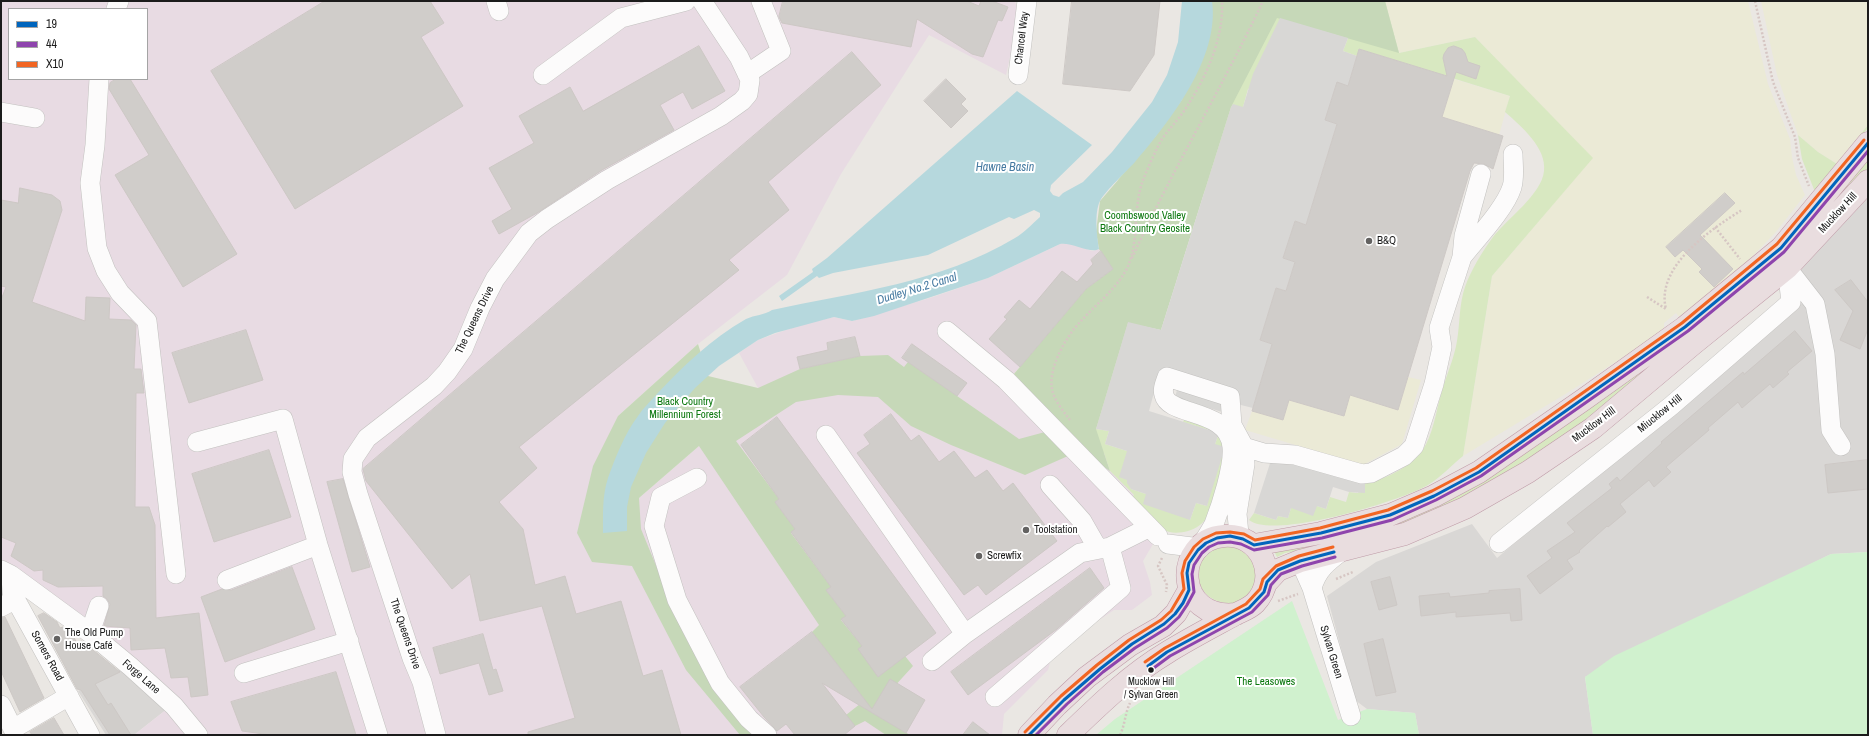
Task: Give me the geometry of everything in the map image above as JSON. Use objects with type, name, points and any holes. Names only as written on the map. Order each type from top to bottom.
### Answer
[{"type":"highway","name":"Mucklow Hill","points":[[1195,554],[1206,542],[1215,538],[1230,536],[1248,542],[1320,533],[1390,515],[1456,485],[1479,472],[1685,327],[1781,248],[1868,143]]},
{"type":"highway","name":"Mucklow Hill","points":[[1068,735],[1098,705],[1167,652],[1249,608],[1264,592],[1267,582],[1278,570],[1300,561],[1405,534],[1465,508],[1528,472],[1592,428],[1692,344],[1787,268],[1868,181]]},
{"type":"highway","points":[[1248,542],[1262,555],[1267,582]]},
{"type":"highway","points":[[1195,554],[1186,572],[1189,590],[1202,606],[1210,611],[1227,615],[1236,614]]},
{"type":"highway","points":[[1029,735],[1057,705],[1087,677],[1130,645],[1163,626],[1176,613],[1189,590]]},
{"type":"street","points":[[543,75],[621,18],[686,1]]},
{"type":"street","name":"The Queens Drive","points":[[436,735],[422,682],[412,658],[358,494],[352,472],[353,459],[367,438],[434,386],[447,372],[463,349],[494,279],[529,233],[547,219],[606,180],[721,116],[742,101],[748,94],[750,80],[739,57],[702,1]]},
{"type":"street","points":[[747,74],[781,50],[761,1]]},
{"type":"street","name":"Chancel Way","points":[[1018,75],[1027,1]]},
{"type":"street","points":[[98,80],[96,145],[90,183],[97,248],[106,271],[120,293],[147,321],[176,574]]},
{"type":"street","points":[[1,112],[35,118]]},
{"type":"street","points":[[1462,257],[1503,205],[1512,187],[1513,154]]},
{"type":"street","points":[[1244,447],[1273,454],[1295,455],[1362,474],[1371,473],[1410,451],[1417,439],[1434,384],[1442,347],[1439,328],[1462,257],[1464,236],[1481,174]]},
{"type":"street","points":[[1787,268],[1815,304],[1825,354],[1831,430],[1841,446]]},
{"type":"street","name":"Miucklow Hill","points":[[1499,543],[1670,406],[1791,302],[1787,268]]},
{"type":"street","points":[[947,331],[1006,380],[1096,472],[1148,528],[1165,550],[1195,554],[1213,526],[1218,512],[1229,475],[1232,447],[1222,426],[1215,420],[1184,410],[1167,400],[1164,396],[1164,387],[1167,377],[1230,396],[1232,424],[1244,447],[1243,482],[1237,514],[1239,534],[1248,542]]},
{"type":"street","points":[[196,442],[283,419],[318,545],[378,735]]},
{"type":"street","points":[[826,435],[965,634]]},
{"type":"street","points":[[1243,482],[1261,461],[1273,454]]},
{"type":"street","points":[[697,478],[661,497],[654,526],[677,600],[720,683],[749,719],[767,735]]},
{"type":"street","points":[[995,697],[1121,588],[1104,548],[1050,485]]},
{"type":"street","points":[[932,661],[965,634],[1080,553],[1104,548],[1148,528]]},
{"type":"street","points":[[227,580],[318,545]]},
{"type":"street","points":[[1312,588],[1315,576],[1322,567],[1345,549]]},
{"type":"street","name":"Sylvan Green","points":[[1300,561],[1312,588],[1351,716]]},
{"type":"street","name":"Somers Road","points":[[6,572],[12,593],[8,603],[69,696],[90,735]]},
{"type":"street","name":"Forge Lane","points":[[6,572],[90,633],[174,706],[198,735]]},
{"type":"street","points":[[90,633],[99,606]]},
{"type":"street","points":[[244,673],[349,641]]},
{"type":"street","points":[[1,705],[13,729],[69,696]]},
{"type":"path","points":[[1127,267],[1133,245],[1142,182],[1162,140],[1197,90],[1212,57],[1221,25],[1222,1]]},
{"type":"path","points":[[1070,421],[1052,389],[1051,372],[1057,357],[1079,323],[1113,288],[1127,267],[1154,210],[1201,124],[1263,1]]},
{"type":"path","points":[[1755,1],[1773,82],[1795,137],[1798,158],[1811,192]]},
{"type":"path","points":[[1647,296],[1666,309],[1663,300],[1664,290],[1671,273],[1692,248],[1715,227],[1742,210]]},
{"type":"path","points":[[1715,227],[1751,273]]},
{"type":"path","points":[[1165,550],[1158,566],[1167,585],[1166,596]]},
{"type":"path","points":[[1120,735],[1125,712],[1130,702],[1134,698]]},
{"type":"shaded area","points":[[1,1],[1015,1],[1019,17],[1006,75],[929,35],[841,174],[787,275],[698,344],[618,416],[639,498],[699,446],[758,388],[739,353],[758,340],[805,323],[834,317],[852,321],[933,297],[988,278],[1060,244],[1066,243],[1076,245],[1092,251],[1099,249],[1113,269],[1086,289],[1014,374],[1104,453],[1110,471],[1134,495],[1131,498],[1162,529],[1143,561],[1150,582],[1152,595],[1132,610],[1114,610],[1099,620],[1087,622],[1054,648],[1048,670],[1004,714],[1002,735],[209,735],[181,700],[1,563]]},
{"type":"shaded area","points":[[1280,18],[1348,38],[1343,51],[1357,56],[1348,86],[1337,83],[1325,120],[1337,124],[1306,225],[1295,221],[1283,258],[1295,262],[1286,291],[1276,288],[1260,340],[1272,344],[1253,408],[1229,402],[1225,413],[1175,397],[1178,387],[1157,381],[1149,411],[1219,433],[1215,444],[1225,447],[1207,506],[1196,503],[1190,520],[1143,504],[1146,494],[1131,489],[1127,483],[1127,480],[1119,477],[1127,451],[1105,444],[1109,431],[1096,429],[1128,322],[1161,330],[1231,107],[1233,104],[1243,107],[1253,74]]},
{"type":"shaded area","points":[[1868,198],[1868,552],[1831,554],[1585,677],[1593,735],[1419,735],[1415,713],[1367,709],[1355,700],[1327,596],[1376,562],[1472,524],[1497,558],[1802,303],[1801,268]]},
{"type":"shaded area","points":[[1273,454],[1365,474],[1365,493],[1349,492],[1333,487],[1326,509],[1317,506],[1313,516],[1291,508],[1288,518],[1278,516],[1276,520],[1254,513]]},
{"type":"shaded area","points":[[120,670],[167,709],[134,735],[106,735],[78,691]]},
{"type":"shaded area","points":[[167,709],[188,735],[134,735]]},
{"type":"green space","points":[[1212,1],[1385,1],[1399,53],[1475,37],[1593,158],[1492,276],[1463,456],[1428,485],[1392,500],[1337,516],[1309,522],[1283,525],[1262,525],[1249,520],[1254,513],[1276,520],[1278,516],[1288,518],[1291,508],[1317,506],[1326,509],[1330,497],[1346,502],[1349,492],[1358,493],[1365,482],[1380,479],[1396,472],[1412,462],[1422,451],[1432,431],[1441,394],[1456,348],[1462,300],[1467,281],[1477,261],[1493,237],[1523,206],[1537,188],[1542,180],[1544,162],[1532,138],[1505,112],[1510,96],[1359,49],[1357,56],[1343,51],[1348,38],[1248,89],[1243,107],[1096,429],[1109,431],[1105,444],[1127,451],[1128,480],[1131,489],[1146,494],[1190,520],[1196,503],[1207,506],[1215,444],[1219,433],[1183,422],[1185,418],[1213,426],[1225,439],[1221,479],[1214,505],[1208,517],[1200,525],[1188,531],[1175,533],[1162,529],[1131,498],[1134,495],[1110,471],[1104,453],[1014,374],[1086,289],[1113,269],[1099,249],[1117,182],[1213,7]]},
{"type":"green space","name":"Coombswood Valley Black Country Geosite","points":[[1212,1],[1385,1],[1399,53],[1277,18],[1231,107],[1161,330],[1128,323],[1096,429],[1110,471],[1092,459],[1014,374],[1086,289],[1113,269],[1099,249],[1096,232],[1100,201],[1155,137],[1182,100],[1212,26]]},
{"type":"green space","points":[[1385,1],[1748,1],[1768,84],[1790,139],[1796,175],[1805,195],[1775,233],[1747,262],[1681,319],[1676,313],[1664,323],[1664,328],[1639,347],[1463,456],[1492,276],[1592,158],[1475,37],[1399,53]]},
{"type":"green space","points":[[1761,1],[1868,1],[1868,125],[1837,164],[1818,152],[1798,135],[1777,75]]},
{"type":"green space","points":[[1454,79],[1510,96],[1499,135],[1442,117]]},
{"type":"green space","points":[[1868,125],[1868,128],[1825,182],[1815,192],[1802,159],[1798,135],[1818,152],[1837,164]]},
{"type":"green space","points":[[1868,155],[1868,172],[1826,218],[1559,443],[1437,513],[1338,544],[1285,553],[1277,557],[1274,551],[1331,540],[1581,414]]},
{"type":"green space","name":"Black Country Millennium Forest","points":[[698,344],[708,376],[758,388],[800,369],[860,356],[888,355],[904,367],[908,362],[1019,439],[1045,432],[1068,456],[1025,475],[951,445],[911,426],[878,397],[838,395],[796,402],[736,441],[779,499],[775,502],[795,529],[791,533],[831,587],[826,590],[846,616],[841,620],[862,646],[878,677],[905,656],[913,666],[871,712],[910,735],[886,735],[865,721],[855,726],[846,715],[865,700],[812,632],[819,625],[699,446],[639,498],[641,529],[680,624],[758,735],[740,735],[686,670],[632,566],[592,562],[577,533],[593,466],[618,416]]},
{"type":"green space","points":[[1408,377],[1421,380],[1402,444],[1363,465],[1245,430],[1252,411],[1283,420],[1289,400],[1343,416],[1350,395],[1398,409]]},
{"type":"green space","points":[[1217,546],[1242,547],[1258,567],[1252,594],[1238,602],[1219,602],[1206,594],[1199,581],[1199,566],[1203,558]]},
{"type":"green space","points":[[1868,552],[1868,735],[1593,735],[1585,677],[1614,656],[1831,554]]},
{"type":"green space","name":"The Leasowes","points":[[1292,601],[1338,720],[1367,709],[1415,713],[1419,735],[1096,735],[1115,719]]},
{"type":"water","points":[[1182,1],[1212,1],[1212,23],[1208,44],[1190,88],[1177,108],[1149,146],[1100,201],[1097,212],[1099,249],[1091,250],[1060,244],[988,278],[874,316],[852,321],[834,317],[775,333],[758,340],[719,366],[695,388],[665,423],[646,453],[631,487],[627,507],[627,531],[603,533],[603,506],[606,485],[614,462],[625,438],[642,410],[687,363],[721,335],[746,319],[772,310],[866,291],[927,276],[957,266],[1022,234],[1040,217],[1040,213],[1034,210],[1014,219],[1009,217],[928,255],[833,273],[819,278],[817,276],[782,301],[779,296],[813,272],[812,269],[827,258],[1017,91],[1092,145],[1051,185],[1050,191],[1053,195],[1059,197],[1063,193],[1083,182],[1112,152],[1152,102],[1167,75],[1178,42]]},
{"type":"building","points":[[325,1],[430,1],[444,23],[421,37],[463,106],[295,209],[211,71]]},
{"type":"building","points":[[783,1],[967,1],[979,6],[981,1],[992,1],[1008,7],[1002,21],[998,20],[983,57],[972,54],[917,19],[911,47],[782,23],[779,17]]},
{"type":"building","points":[[1072,1],[1160,1],[1154,55],[1130,91],[1063,84]]},
{"type":"building","points":[[699,46],[725,91],[692,109],[683,92],[660,105],[674,130],[602,170],[537,213],[499,234],[492,221],[512,209],[489,168],[534,143],[519,116],[570,87],[583,111]]},
{"type":"building","name":"B&Q","points":[[1454,46],[1462,49],[1468,62],[1480,66],[1476,79],[1456,72],[1442,117],[1503,136],[1493,169],[1484,164],[1474,163],[1470,171],[1398,410],[1350,395],[1344,416],[1289,400],[1283,420],[1252,411],[1272,344],[1260,340],[1276,288],[1286,291],[1295,262],[1283,258],[1295,221],[1306,225],[1337,124],[1325,120],[1337,82],[1348,86],[1359,49],[1447,76],[1443,58],[1448,48]]},
{"type":"building","points":[[852,52],[881,85],[768,182],[789,210],[729,260],[739,270],[519,447],[537,468],[499,502],[523,529],[535,585],[565,576],[576,614],[621,601],[643,676],[662,670],[681,735],[528,735],[528,732],[575,718],[542,606],[480,621],[470,574],[452,589],[366,481],[363,469]]},
{"type":"building","points":[[946,79],[966,99],[961,104],[968,111],[951,128],[924,101]]},
{"type":"building","points":[[114,80],[131,80],[237,254],[183,287],[115,175],[149,155],[109,89],[110,83]]},
{"type":"building","points":[[20,188],[52,195],[60,201],[62,210],[32,302],[85,321],[86,297],[110,298],[109,319],[131,320],[136,325],[134,369],[141,369],[144,393],[136,393],[135,507],[149,507],[155,525],[156,618],[199,613],[208,695],[191,697],[188,677],[171,678],[165,648],[131,650],[130,628],[104,626],[110,604],[103,596],[103,586],[58,587],[43,580],[43,570],[34,571],[11,556],[16,543],[1,537],[1,300],[6,287],[1,286],[1,200],[18,203]]},
{"type":"building","points":[[1725,193],[1735,203],[1700,235],[1733,269],[1714,287],[1699,272],[1702,269],[1683,250],[1675,257],[1666,247]]},
{"type":"building","points":[[1101,251],[1113,269],[1086,289],[1020,367],[989,339],[1007,319],[1004,317],[1019,300],[1030,309],[1062,271],[1077,282],[1093,264],[1091,260]]},
{"type":"building","points":[[1851,280],[1868,302],[1868,329],[1860,349],[1840,340],[1853,311],[1835,290]]},
{"type":"building","points":[[246,330],[263,380],[189,403],[172,353]]},
{"type":"building","points":[[1795,331],[1812,351],[1787,372],[1789,374],[1773,388],[1770,384],[1742,408],[1738,402],[1708,428],[1709,430],[1666,467],[1671,472],[1654,487],[1649,480],[1620,504],[1626,512],[1608,527],[1607,526],[1579,551],[1580,552],[1567,560],[1573,569],[1540,594],[1527,576],[1552,558],[1547,551],[1575,532],[1567,523],[1612,488],[1609,484],[1617,477],[1620,481],[1662,443],[1661,442],[1743,372],[1744,374]]},
{"type":"building","points":[[855,337],[860,356],[800,369],[797,357],[828,350],[827,343]]},
{"type":"building","points":[[912,344],[967,383],[957,396],[902,358]]},
{"type":"building","points":[[891,414],[911,441],[919,435],[939,462],[954,451],[975,478],[987,470],[1003,491],[1013,483],[1057,541],[986,595],[978,585],[964,595],[857,453],[870,444],[864,435]]},
{"type":"building","points":[[777,417],[936,633],[878,677],[858,649],[862,646],[841,619],[846,616],[826,590],[831,587],[791,532],[795,529],[775,502],[779,499],[741,445]]},
{"type":"building","points":[[269,450],[291,517],[214,542],[192,474]]},
{"type":"building","points":[[1868,460],[1868,489],[1828,493],[1825,465]]},
{"type":"building","points":[[343,479],[370,567],[352,572],[327,482]]},
{"type":"building","points":[[292,567],[315,629],[225,662],[201,597],[222,589],[231,590]]},
{"type":"building","points":[[1090,568],[1104,588],[1057,629],[968,695],[951,672]]},
{"type":"building","points":[[1390,577],[1397,605],[1379,610],[1371,582]]},
{"type":"building","points":[[1520,589],[1522,620],[1511,621],[1510,613],[1456,617],[1456,612],[1421,616],[1419,596],[1449,593],[1450,597],[1489,593],[1489,591]]},
{"type":"building","points":[[44,613],[57,622],[60,628],[63,627],[72,634],[77,643],[82,641],[120,672],[95,684],[108,705],[111,703],[131,735],[110,735],[81,690],[77,689],[38,616]]},
{"type":"building","points":[[5,617],[44,698],[20,712],[1,671],[1,618]]},
{"type":"building","points":[[812,632],[872,709],[890,679],[925,700],[906,733],[822,683],[855,726],[844,735],[795,735],[786,724],[777,731],[740,687]]},
{"type":"building","points":[[483,634],[493,670],[496,669],[503,691],[489,695],[479,663],[440,674],[433,648]]},
{"type":"building","points":[[1383,639],[1396,692],[1376,696],[1364,644]]},
{"type":"building","points":[[336,672],[356,735],[271,735],[242,731],[231,702]]},
{"type":"building","points":[[54,718],[64,735],[32,735],[30,732]]},
{"type":"building","points":[[973,722],[990,735],[963,735]]},
{"type":"transit line","name":"X10","points":[[1025,732],[1061,696],[1097,665],[1129,640],[1161,620],[1171,611],[1184,589],[1182,573],[1185,561],[1194,547],[1203,539],[1216,533],[1230,532],[1244,534],[1255,540],[1320,528],[1388,510],[1432,491],[1476,468],[1682,323],[1777,244],[1864,140]]},
{"type":"transit line","name":"19","points":[[1029,735],[1064,700],[1100,669],[1132,644],[1164,624],[1175,614],[1183,603],[1189,590],[1187,573],[1189,563],[1198,550],[1206,543],[1217,538],[1230,536],[1243,539],[1254,545],[1321,533],[1390,515],[1434,496],[1479,472],[1685,327],[1781,248],[1868,143]]},
{"type":"transit line","name":"44","points":[[1036,735],[1067,704],[1103,672],[1135,648],[1167,628],[1179,617],[1194,592],[1192,574],[1194,565],[1202,553],[1209,547],[1218,543],[1230,542],[1241,544],[1254,550],[1322,538],[1392,520],[1436,500],[1481,476],[1688,331],[1784,252],[1868,151]]},
{"type":"transit line","name":"X10","points":[[1145,662],[1165,648],[1246,604],[1260,589],[1263,579],[1276,566],[1299,556],[1333,547]]},
{"type":"transit line","name":"19","points":[[1148,666],[1167,652],[1249,608],[1264,592],[1267,582],[1278,570],[1300,561],[1334,552]]},
{"type":"transit line","name":"44","points":[[1151,670],[1170,656],[1252,612],[1268,595],[1271,585],[1281,574],[1302,566],[1335,557]]},
{"type":"place","name":"B&Q","points":[[1369,241]]},
{"type":"place","name":"Toolstation","points":[[1026,530]]},
{"type":"place","name":"Screwfix","points":[[979,556]]},
{"type":"place","name":"The Old Pump House Café","points":[[57,639]]},
{"type":"place","name":"Mucklow Hill / Sylvan Green","points":[[1151,670]]},
{"type":"water label","name":"Hawne Basin","points":[[1005,168]]},
{"type":"water label","name":"Dudley No.2 Canal","points":[[917,289]]}]
